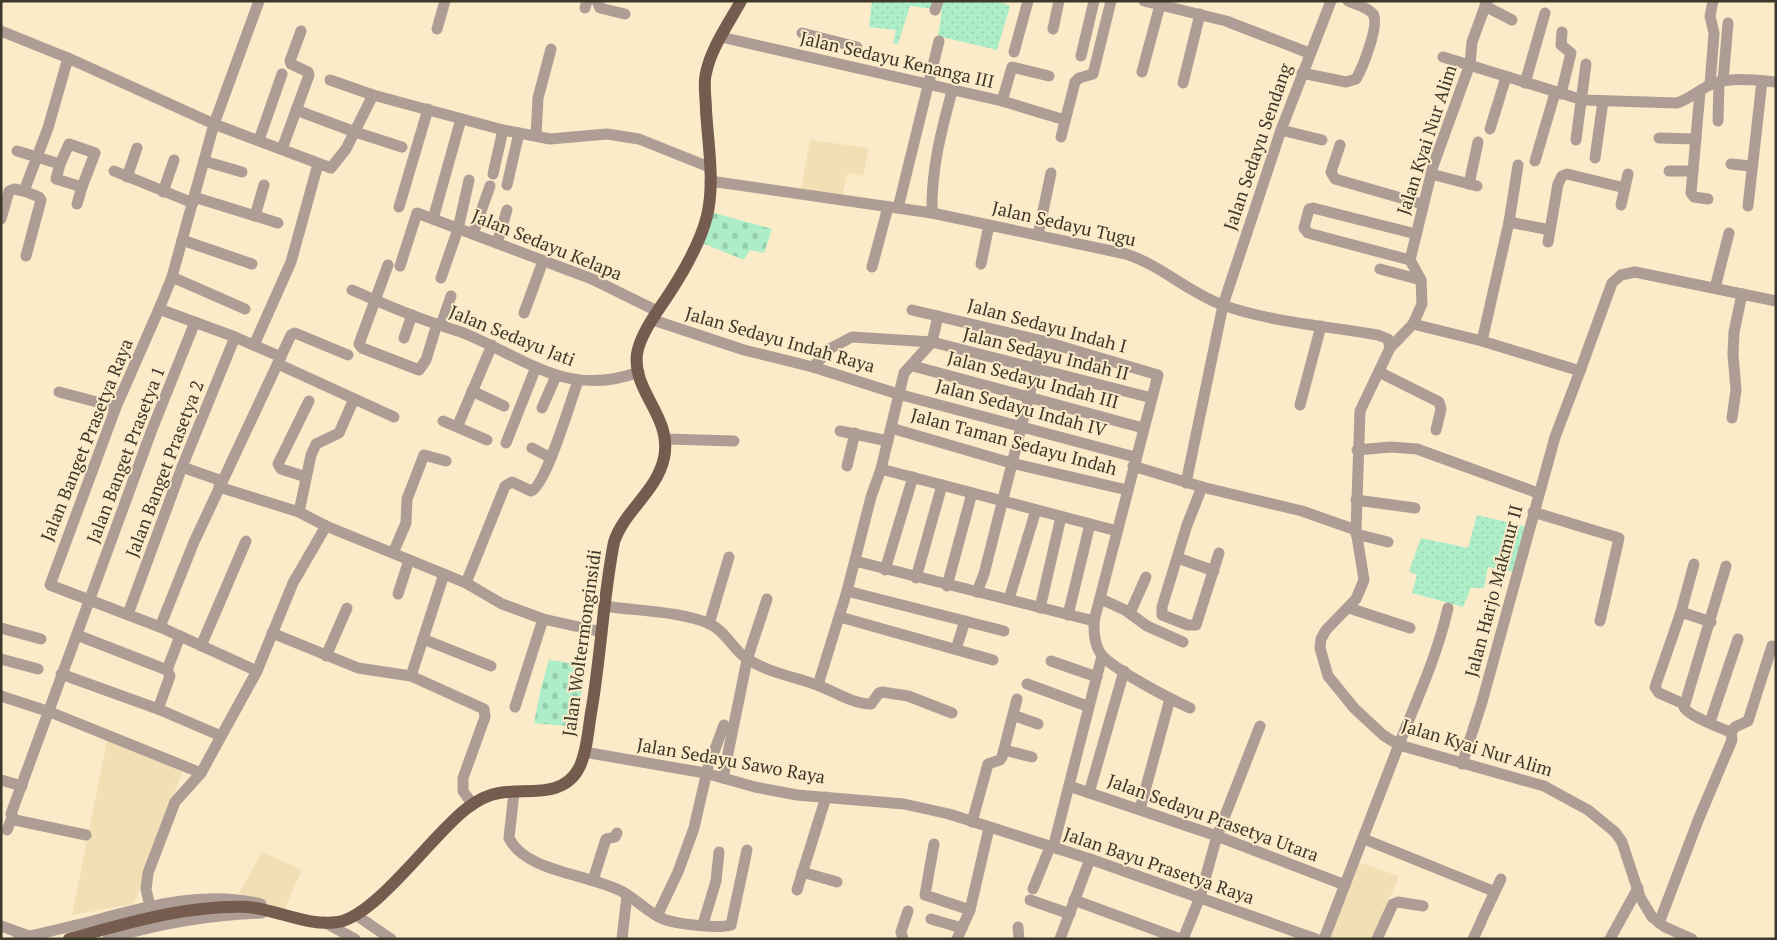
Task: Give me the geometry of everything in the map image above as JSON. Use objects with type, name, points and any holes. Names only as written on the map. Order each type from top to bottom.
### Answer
[{"type":"main road","name":"Jalan Woltermonginsidi","points":[[69,939],[143,919],[221,906],[276,912],[311,922],[338,922],[356,915],[372,904],[472,804],[484,797],[514,792],[545,791],[564,784],[573,778],[584,752],[602,632],[604,606],[616,535],[660,471],[666,440],[664,428],[638,372],[637,354],[655,315],[683,270],[707,216],[710,181],[705,74],[741,1]]},
{"type":"street","name":"Jalan Banget Prasetya Raya","points":[[91,600],[50,585],[116,407],[172,278],[214,124],[259,1]]},
{"type":"street","points":[[438,29],[445,1]]},
{"type":"street","points":[[597,1],[600,8],[625,14]]},
{"type":"street","points":[[1014,52],[1028,1]]},
{"type":"street","points":[[1053,29],[1060,1]]},
{"type":"street","points":[[1081,56],[1094,1]]},
{"type":"street","points":[[1060,137],[1075,82],[1080,78],[1093,74],[1111,1]]},
{"type":"street","points":[[1144,1],[1241,26],[1309,53]]},
{"type":"street","name":"Jalan Sedayu Sendang","points":[[1186,483],[1223,305],[1281,130],[1309,53],[1331,1]]},
{"type":"street","points":[[1302,73],[1346,82],[1356,79],[1375,24],[1373,14],[1370,11],[1348,1]]},
{"type":"street","points":[[1713,1],[1710,16],[1714,33],[1713,85],[1718,121]]},
{"type":"street","points":[[1486,4],[1512,20]]},
{"type":"street","name":"Jalan Kyai Nur Alim","points":[[1486,4],[1472,42],[1470,64],[1422,204],[1410,260],[1421,280],[1422,304],[1413,324],[1390,348],[1360,412],[1356,532],[1364,580],[1362,589],[1348,608],[1326,630],[1321,639],[1322,658],[1328,676],[1354,708],[1383,735],[1399,745],[1544,786],[1588,810],[1615,832],[1622,842],[1645,908],[1659,923],[1692,939]]},
{"type":"street","points":[[1142,72],[1160,5]]},
{"type":"street","points":[[1525,83],[1545,13]]},
{"type":"street","points":[[1184,83],[1200,14]]},
{"type":"street","points":[[1708,199],[1692,196],[1696,140],[1713,85],[1728,24]]},
{"type":"street","points":[[1,31],[68,58],[214,124],[282,149],[318,166],[331,168],[346,149],[373,95]]},
{"type":"street","points":[[282,149],[309,75],[308,72],[291,64],[290,61],[301,31]]},
{"type":"street","points":[[1535,161],[1571,53],[1561,45],[1562,32]]},
{"type":"street","points":[[802,33],[857,47]]},
{"type":"street","name":"Jalan Sedayu Kenanga III","points":[[722,37],[1002,101],[1065,120]]},
{"type":"street","points":[[828,62],[833,41]]},
{"type":"street","points":[[872,267],[893,208],[939,41]]},
{"type":"street","points":[[536,136],[538,98],[551,49]]},
{"type":"street","points":[[1443,57],[1470,64],[1506,78],[1583,100],[1677,103],[1713,85],[1762,81],[1776,82]]},
{"type":"street","points":[[24,191],[35,156],[48,128],[68,58]]},
{"type":"street","points":[[1576,140],[1583,100],[1586,64]]},
{"type":"street","points":[[1002,101],[1012,67],[1049,76]]},
{"type":"street","points":[[259,140],[282,74]]},
{"type":"street","points":[[1490,129],[1506,78]]},
{"type":"street","points":[[330,80],[373,95],[503,130],[557,140],[595,135],[623,136],[639,139],[709,167]]},
{"type":"street","points":[[1748,206],[1762,81]]},
{"type":"street","points":[[932,213],[936,155],[952,90]]},
{"type":"street","points":[[1595,158],[1603,101]]},
{"type":"street","points":[[399,207],[428,109]]},
{"type":"street","points":[[296,110],[354,132],[402,147]]},
{"type":"street","points":[[400,266],[417,213],[428,217],[461,119]]},
{"type":"street","points":[[493,174],[503,130]]},
{"type":"street","points":[[1281,130],[1322,140]]},
{"type":"street","points":[[507,184],[519,133]]},
{"type":"street","points":[[1659,138],[1696,140]]},
{"type":"street","points":[[1431,174],[1473,185],[1478,142]]},
{"type":"street","points":[[82,187],[56,179],[69,144],[107,158]]},
{"type":"street","points":[[1340,144],[1331,172],[1335,179],[1422,204]]},
{"type":"street","points":[[127,177],[137,148]]},
{"type":"street","points":[[17,151],[60,164]]},
{"type":"street","points":[[77,204],[95,153]]},
{"type":"street","points":[[163,192],[174,160]]},
{"type":"street","points":[[204,161],[242,172]]},
{"type":"street","points":[[1731,164],[1751,166]]},
{"type":"street","points":[[1482,341],[1509,222],[1518,165]]},
{"type":"street","points":[[254,345],[291,262],[318,166]]},
{"type":"street","points":[[1670,170],[1693,171]]},
{"type":"street","points":[[114,171],[163,192],[278,223]]},
{"type":"street","points":[[1038,234],[1051,173]]},
{"type":"street","points":[[1548,242],[1558,184],[1562,176],[1567,174],[1625,188]]},
{"type":"street","points":[[1621,205],[1628,174]]},
{"type":"street","points":[[441,278],[458,229],[469,180]]},
{"type":"street","name":"Jalan Sedayu Tugu","points":[[710,181],[932,213],[1038,234],[1137,258],[1223,305],[1321,326],[1378,335],[1388,339],[1390,348]]},
{"type":"street","points":[[255,216],[264,185]]},
{"type":"street","points":[[474,234],[490,186]]},
{"type":"street","points":[[1,219],[9,191],[14,189],[39,197],[41,200],[26,256]]},
{"type":"street","points":[[1410,260],[1308,233],[1304,228],[1310,208],[1315,208],[1416,234]]},
{"type":"street","points":[[496,243],[507,210]]},
{"type":"street","name":"Jalan Sedayu Kelapa","points":[[428,217],[592,279],[655,315]]},
{"type":"street","points":[[1509,222],[1550,230]]},
{"type":"street","points":[[981,264],[989,225]]},
{"type":"street","points":[[1716,288],[1729,233]]},
{"type":"street","points":[[182,240],[252,264]]},
{"type":"street","points":[[524,313],[543,261]]},
{"type":"street","points":[[388,265],[360,346],[419,370],[424,365],[451,296]]},
{"type":"street","points":[[1380,270],[1421,280]]},
{"type":"street","points":[[1538,493],[1555,437],[1612,283],[1621,275],[1635,272],[1776,301]]},
{"type":"street","points":[[172,278],[245,309]]},
{"type":"street","name":"Jalan Sedayu Jati","points":[[352,290],[492,345],[556,376],[588,382],[620,379],[638,372]]},
{"type":"street","points":[[1732,418],[1736,390],[1733,355],[1734,332],[1742,294]]},
{"type":"street","points":[[159,310],[254,345],[280,361],[394,417]]},
{"type":"street","name":"Jalan Sedayu Indah I","points":[[912,310],[1043,341],[1147,370],[1158,375],[1152,398]]},
{"type":"street","points":[[404,338],[412,315]]},
{"type":"street","name":"Jalan Sedayu Indah Raya","points":[[655,315],[744,350],[813,367],[898,394]]},
{"type":"street","points":[[818,685],[840,617],[865,516],[881,469],[904,373],[913,366],[932,342],[938,316]]},
{"type":"street","name":"Jalan Banget Prasetya 1","points":[[7,830],[12,818],[11,814],[50,712],[62,674],[91,600],[151,432],[195,322]]},
{"type":"street","points":[[1413,324],[1482,341],[1580,371]]},
{"type":"street","points":[[1300,405],[1321,326]]},
{"type":"street","points":[[160,627],[194,542],[220,484],[291,335],[295,333],[348,355]]},
{"type":"street","name":"Jalan Banget Prasetya 2","points":[[128,614],[182,466],[235,337]]},
{"type":"street","name":"Jalan Sedayu Indah II","points":[[813,367],[830,348],[852,337],[932,342],[1035,370],[1152,398]]},
{"type":"street","points":[[977,592],[1043,341]]},
{"type":"street","points":[[458,425],[492,345]]},
{"type":"street","name":"Jalan Sedayu Indah III","points":[[913,366],[1143,428]]},
{"type":"street","points":[[506,443],[536,367]]},
{"type":"street","points":[[1379,372],[1439,402],[1442,409],[1436,430]]},
{"type":"street","points":[[542,408],[556,376]]},
{"type":"street","points":[[466,583],[505,486],[512,482],[528,491],[533,491],[540,482],[551,458],[578,381]]},
{"type":"street","points":[[472,390],[504,406]]},
{"type":"street","points":[[59,392],[116,407]]},
{"type":"street","name":"Jalan Sedayu Indah IV","points":[[898,394],[1022,425],[1134,462],[1186,483],[1302,511],[1388,542]]},
{"type":"street","points":[[299,512],[306,477],[316,444],[339,433],[354,398]]},
{"type":"street","points":[[1152,398],[1094,621],[1094,635],[1102,656],[1124,672],[1170,699],[1190,708]]},
{"type":"street","points":[[306,477],[281,469],[278,464],[309,401]]},
{"type":"street","points":[[443,420],[458,425],[486,440]]},
{"type":"street","name":"Jalan Taman Sedayu Indah","points":[[891,428],[1011,463],[1127,490]]},
{"type":"street","points":[[840,431],[888,441]]},
{"type":"street","points":[[847,466],[855,433]]},
{"type":"street","points":[[666,440],[734,441]]},
{"type":"street","name":"Jalan Harjo Makmur II","points":[[1358,450],[1398,447],[1417,449],[1538,493],[1482,702],[1462,764]]},
{"type":"street","points":[[532,448],[551,458]]},
{"type":"street","points":[[393,553],[406,524],[407,499],[424,455],[446,461]]},
{"type":"street","points":[[182,466],[220,484],[299,512],[326,526],[466,583],[502,604],[543,619],[602,632]]},
{"type":"street","points":[[881,469],[1117,531]]},
{"type":"street","points":[[885,570],[913,477]]},
{"type":"street","points":[[916,578],[942,485]]},
{"type":"street","points":[[1202,487],[1187,525],[1162,613],[1188,626],[1196,625],[1219,553]]},
{"type":"street","points":[[947,586],[972,493]]},
{"type":"street","points":[[1356,500],[1415,508]]},
{"type":"street","points":[[1009,599],[1036,510]]},
{"type":"street","points":[[1533,512],[1619,538],[1600,621]]},
{"type":"street","points":[[1040,608],[1061,517]]},
{"type":"street","points":[[1068,615],[1090,524]]},
{"type":"street","points":[[150,906],[146,880],[155,850],[175,802],[201,773],[257,671],[293,583],[326,526]]},
{"type":"street","points":[[201,646],[246,541]]},
{"type":"street","points":[[709,624],[729,557]]},
{"type":"street","points":[[1178,558],[1214,571]]},
{"type":"street","points":[[398,594],[409,560]]},
{"type":"street","points":[[855,561],[947,586],[1009,599],[1094,621]]},
{"type":"street","points":[[1684,704],[1659,693],[1655,687],[1681,612],[1694,564]]},
{"type":"street","points":[[1726,566],[1684,704],[1684,710],[1689,714],[1710,722],[1715,727],[1731,732]]},
{"type":"street","points":[[411,676],[444,574]]},
{"type":"street","points":[[1130,613],[1146,577]]},
{"type":"street","points":[[847,591],[1004,632]]},
{"type":"street","points":[[1101,599],[1130,613],[1148,626],[1183,642]]},
{"type":"street","points":[[91,600],[160,627],[257,671]]},
{"type":"street","points":[[723,778],[748,660],[767,600]]},
{"type":"street","points":[[604,606],[676,615],[709,624],[719,629],[748,660],[773,672],[818,685],[865,703],[874,702],[879,693],[882,692],[908,696],[952,713]]},
{"type":"street","points":[[326,656],[347,608]]},
{"type":"street","points":[[1348,608],[1410,628]]},
{"type":"street","points":[[1324,939],[1435,656],[1448,608]]},
{"type":"street","points":[[1681,612],[1710,622]]},
{"type":"street","points":[[840,617],[993,660]]},
{"type":"street","points":[[515,706],[543,619]]},
{"type":"street","points":[[956,650],[965,621]]},
{"type":"street","points":[[1,628],[41,639]]},
{"type":"street","points":[[272,633],[358,668],[411,676],[485,710],[463,778],[463,791],[472,804]]},
{"type":"street","points":[[77,635],[167,670],[170,676],[158,709]]},
{"type":"street","points":[[167,670],[180,636]]},
{"type":"street","points":[[423,639],[491,666]]},
{"type":"street","points":[[1710,722],[1738,639]]},
{"type":"street","points":[[1659,923],[1699,818],[1732,740],[1731,732],[1734,727],[1748,721],[1772,646]]},
{"type":"street","points":[[1033,889],[1051,847],[1069,786],[1087,706],[1102,656]]},
{"type":"street","points":[[1,659],[38,669]]},
{"type":"street","points":[[1051,661],[1097,677]]},
{"type":"street","points":[[1089,793],[1124,672]]},
{"type":"street","points":[[62,674],[158,709],[221,736]]},
{"type":"street","points":[[1027,684],[1087,706]]},
{"type":"street","points":[[1,696],[50,712],[201,773]]},
{"type":"street","points":[[972,822],[988,764],[1000,760],[1004,750],[1017,699]]},
{"type":"street","points":[[1140,809],[1170,699]]},
{"type":"street","points":[[1013,715],[1038,724]]},
{"type":"street","points":[[714,752],[724,725]]},
{"type":"street","points":[[1074,900],[1182,939],[1200,897],[1217,836],[1260,726]]},
{"type":"street","points":[[1004,750],[1032,757]]},
{"type":"street","name":"Jalan Sedayu Sawo Raya","points":[[584,752],[706,770],[723,778],[755,787],[797,795],[904,804],[949,814],[989,828]]},
{"type":"street","points":[[657,916],[678,872],[694,828],[706,770]]},
{"type":"street","points":[[1,780],[22,786]]},
{"type":"street","name":"Jalan Sedayu Prasetya Utara","points":[[1069,786],[1217,836],[1345,885]]},
{"type":"street","points":[[514,792],[508,831],[511,842],[518,852],[534,862],[594,880],[627,894],[657,916],[677,923],[731,925],[747,850]]},
{"type":"street","points":[[797,890],[826,797]]},
{"type":"street","points":[[12,818],[86,835]]},
{"type":"street","points":[[957,939],[970,910],[989,828]]},
{"type":"street","name":"Jalan Bayu Prasetya Raya","points":[[989,828],[1090,859],[1316,939]]},
{"type":"street","points":[[594,880],[606,839],[614,837],[617,833]]},
{"type":"street","points":[[1364,839],[1493,891]]},
{"type":"street","points":[[934,844],[925,895],[970,910]]},
{"type":"street","points":[[702,924],[716,881],[719,852]]},
{"type":"street","points":[[1060,939],[1090,859]]},
{"type":"street","points":[[802,872],[837,882]]},
{"type":"street","points":[[1473,939],[1493,891],[1501,879]]},
{"type":"street","points":[[1610,939],[1638,888]]},
{"type":"street","points":[[622,939],[623,914],[627,894]]},
{"type":"street","points":[[1,926],[23,938],[150,906],[189,900],[230,898],[262,905],[276,912]]},
{"type":"street","points":[[1030,900],[1070,914]]},
{"type":"street","points":[[1377,939],[1393,904],[1405,903],[1423,906]]},
{"type":"street","points":[[903,939],[900,932],[908,911]]},
{"type":"street","points":[[108,939],[141,934],[198,917],[276,912]]},
{"type":"street","points":[[356,915],[391,939]]},
{"type":"street","points":[[931,919],[962,928]]},
{"type":"street","points":[[324,922],[348,937]]},
{"type":"shaded area","points":[[810,140],[869,148],[863,176],[848,173],[842,196],[801,189]]},
{"type":"shaded area","points":[[107,740],[182,772],[134,904],[72,915]]},
{"type":"shaded area","points":[[262,852],[302,870],[284,910],[239,893]]},
{"type":"shaded area","points":[[1358,862],[1399,876],[1372,939],[1328,939]]},
{"type":"green space","points":[[872,1],[997,1],[1010,6],[997,50],[938,36],[942,10],[910,6],[898,44],[893,43],[896,30],[869,27]]},
{"type":"green space","points":[[710,212],[772,229],[764,253],[750,250],[744,260],[700,242]]},
{"type":"green space","points":[[1477,515],[1527,527],[1513,572],[1488,567],[1484,588],[1471,588],[1463,607],[1412,593],[1417,575],[1409,571],[1421,538],[1468,548]]},
{"type":"green space","points":[[549,660],[586,665],[576,727],[534,723]]}]
